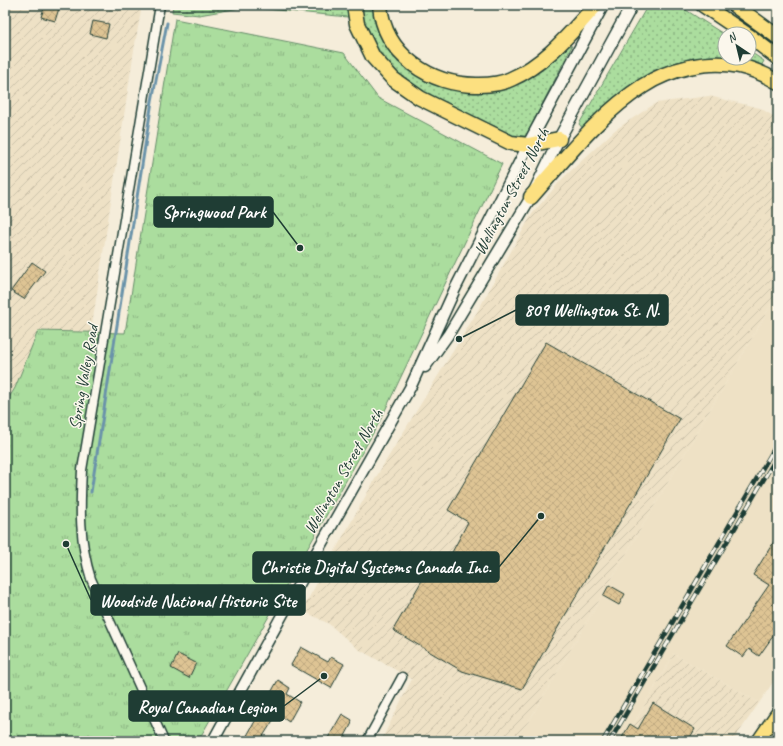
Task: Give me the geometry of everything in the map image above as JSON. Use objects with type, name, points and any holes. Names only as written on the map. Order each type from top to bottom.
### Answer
[{"type":"highway","points":[[354,5],[357,24],[372,57],[393,79],[420,98],[511,143],[528,145],[558,139]]},
{"type":"highway","points":[[380,5],[380,14],[386,31],[396,48],[408,60],[424,72],[442,80],[464,85],[493,85],[510,80],[527,71],[548,55],[596,5]]},
{"type":"highway","points":[[703,5],[734,26]]},
{"type":"highway","points":[[734,5],[778,37]]},
{"type":"highway","points":[[757,42],[778,58]]},
{"type":"highway","points":[[530,197],[580,141],[614,109],[643,86],[675,70],[716,64],[739,66],[761,73],[778,82]]},
{"type":"main road","name":"Wellington Street North","points":[[528,145],[603,5]]},
{"type":"main road","name":"Wellington Street North","points":[[558,139],[632,5]]},
{"type":"main road","points":[[758,741],[778,712]]},
{"type":"street","name":"Spring Valley Road","points":[[160,5],[82,470],[80,531],[91,579],[164,741]]},
{"type":"street","name":"Wellington Street North","points":[[411,386],[448,335],[530,197],[558,139]]},
{"type":"street","name":"Wellington Street North","points":[[213,741],[319,548],[411,386],[455,289],[528,145]]},
{"type":"street","points":[[367,741],[402,678]]},
{"type":"shaded area","points":[[5,5],[142,5],[91,332],[38,331],[15,388],[5,404]]},
{"type":"shaded area","points":[[709,96],[760,108],[778,119],[778,293],[529,721],[513,741],[381,741],[412,679],[358,649],[329,624],[302,610],[379,472],[477,312],[532,214],[562,179],[615,130],[656,103]]},
{"type":"shaded area","points":[[778,293],[778,675],[759,703],[674,654],[624,741],[513,741],[529,721]]},
{"type":"shaded area","points":[[674,654],[759,703],[733,741],[624,741]]},
{"type":"green space","points":[[173,5],[347,5],[348,17],[246,7],[199,15],[172,12]]},
{"type":"green space","points":[[358,5],[373,5],[374,16],[381,33],[391,50],[406,67],[428,82],[450,89],[474,93],[495,91],[564,45],[572,46],[526,136],[515,136],[503,133],[405,83],[376,53],[365,31]]},
{"type":"green space","points":[[648,5],[678,5],[717,30],[717,62],[699,60],[584,130],[579,124]]},
{"type":"green space","points":[[175,19],[344,53],[378,98],[502,164],[380,421],[198,741],[5,741],[5,404],[15,388],[38,331],[125,333]]},
{"type":"green space","points":[[757,56],[764,61],[760,68],[745,66],[757,66]]},
{"type":"building","points":[[45,5],[60,5],[55,21],[41,17]]},
{"type":"building","points":[[93,21],[109,24],[106,38],[90,34]]},
{"type":"building","points":[[32,262],[45,271],[24,299],[11,291]]},
{"type":"building","points":[[546,342],[680,419],[522,689],[462,671],[393,630],[438,553],[448,560],[468,522],[448,510]]},
{"type":"building","points":[[778,535],[778,629],[759,656],[749,649],[743,657],[727,646],[769,585],[753,575]]},
{"type":"building","points":[[609,585],[625,594],[619,605],[603,596]]},
{"type":"building","points":[[301,647],[328,662],[331,657],[344,664],[331,688],[291,665]]},
{"type":"building","points":[[178,654],[196,663],[189,678],[171,668]]},
{"type":"building","points":[[278,680],[290,688],[287,694],[300,702],[289,722],[277,714],[260,741],[244,741]]},
{"type":"building","points":[[653,703],[695,729],[688,741],[620,741],[630,724],[638,729]]},
{"type":"building","points":[[342,714],[352,720],[352,723],[345,736],[354,741],[334,741],[328,738]]},
{"type":"waterway","points":[[91,492],[152,101],[167,23]]},
{"type":"railway","points":[[603,741],[778,442]]},
{"type":"railway","points":[[610,741],[778,455]]},
{"type":"place","name":"Springwood Park","points":[[300,248]]},
{"type":"place","name":"809 Wellington St. N.","points":[[459,339]]},
{"type":"place","name":"Christie Digital Systems Canada Inc.","points":[[541,516]]},
{"type":"place","name":"Woodside National Historic Site","points":[[66,544]]},
{"type":"place","name":"Royal Canadian Legion","points":[[324,676]]}]
